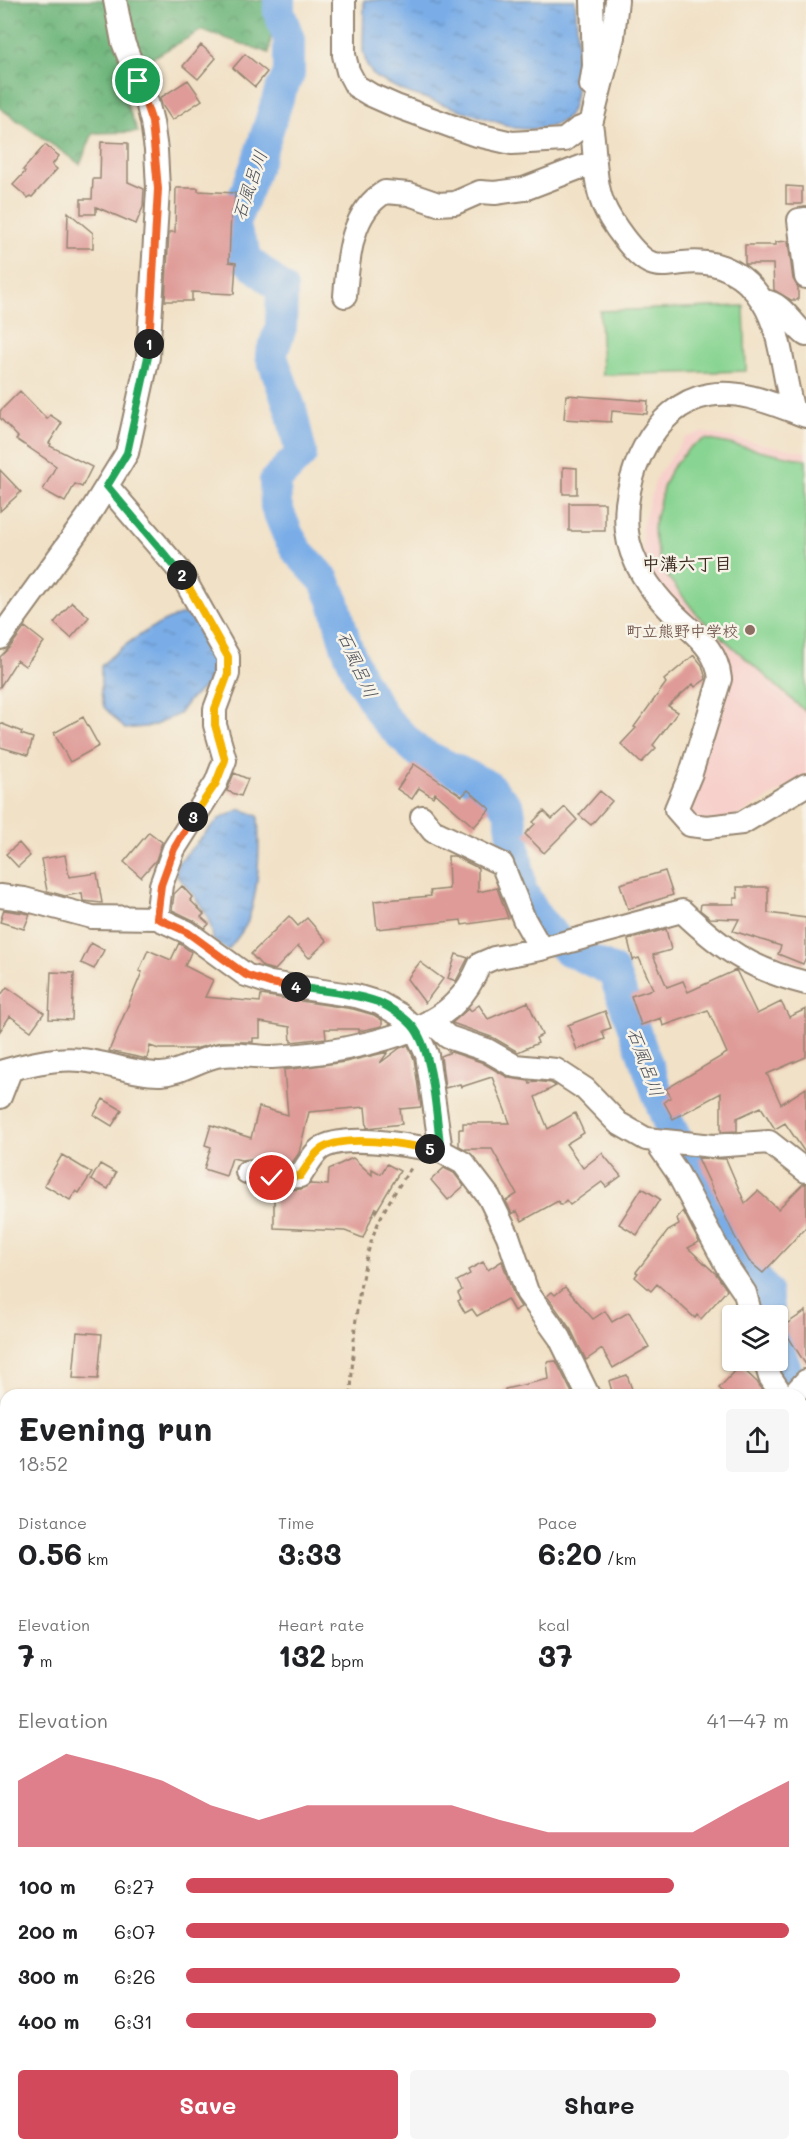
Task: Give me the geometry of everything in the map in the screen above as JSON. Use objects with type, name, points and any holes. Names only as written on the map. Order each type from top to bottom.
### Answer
[{"type":"street","points":[[0,638],[87,518],[127,453],[148,357],[158,189],[152,122],[147,102],[123,42],[115,0]]},
{"type":"street","points":[[344,0],[344,55],[348,71],[356,86],[396,106],[473,134],[512,143],[564,140],[585,126],[614,37],[617,0]]},
{"type":"street","points":[[592,0],[594,66],[585,126],[595,143],[594,162],[604,207],[631,249],[652,263],[665,265],[704,261],[716,263],[736,274],[752,287],[772,318],[799,414]]},
{"type":"street","points":[[345,296],[351,244],[369,205],[385,192],[409,194],[438,204],[455,202],[480,192],[510,192],[524,189],[594,162]]},
{"type":"street","points":[[806,219],[799,220],[806,277]]},
{"type":"street","points":[[763,301],[773,302],[806,335]]},
{"type":"street","points":[[799,414],[739,395],[710,394],[676,407],[655,428],[638,461],[627,510],[627,531],[630,550],[649,584],[668,609],[710,650],[719,665],[720,679],[691,773],[676,808],[690,825],[742,823],[806,784]]},
{"type":"street","points":[[107,486],[179,570],[228,657],[228,674],[215,709],[215,725],[225,760],[216,783],[174,849],[161,885],[157,918]]},
{"type":"street","points":[[422,816],[433,831],[502,864],[524,919],[543,949]]},
{"type":"street","points":[[0,896],[24,899],[92,917],[157,918],[187,932],[246,975],[270,983],[356,996],[379,1003],[448,1037],[487,1050],[515,1066],[556,1070],[585,1089],[618,1124],[646,1139],[713,1146],[769,1142],[806,1171]]},
{"type":"street","points":[[0,1097],[6,1070],[58,1060],[80,1060],[160,1074],[175,1072],[220,1055],[269,1057],[302,1055],[382,1039],[422,1025],[455,1004],[472,983],[480,964],[494,958],[543,949],[682,911],[709,938],[750,964],[782,977],[806,982]]},
{"type":"street","points":[[422,1025],[427,1055],[433,1149]]},
{"type":"street","points":[[247,1172],[272,1178],[300,1176],[320,1149],[336,1143],[366,1141],[433,1149],[463,1162],[489,1197],[507,1236],[527,1292],[561,1338],[585,1389]]},
{"type":"street","points":[[670,1141],[677,1172],[728,1268],[745,1293],[748,1305]]},
{"type":"street","points":[[768,1371],[770,1377],[796,1389]]},
{"type":"path","points":[[351,1389],[353,1344],[361,1286],[372,1238],[403,1180],[433,1149]]},
{"type":"shaded area","name":"町立熊野中学校","points":[[701,432],[806,452],[806,776],[736,817],[703,823],[687,811],[730,672],[657,588],[643,552],[642,526],[657,476],[685,438]]},
{"type":"green space","points":[[0,0],[275,0],[269,53],[202,30],[116,78],[138,132],[93,133],[80,164],[0,108]]},
{"type":"green space","points":[[744,306],[746,371],[602,375],[600,311]]},
{"type":"green space","name":"町立熊野中学校","points":[[705,439],[806,460],[806,712],[698,616],[661,568],[653,529],[663,488],[671,469],[690,447]]},
{"type":"water","points":[[364,0],[575,0],[577,78],[572,107],[568,116],[563,121],[550,126],[536,129],[515,128],[403,91],[375,77],[367,66],[363,51]]},
{"type":"water","points":[[195,612],[218,651],[207,685],[189,700],[179,714],[153,726],[125,729],[104,707],[101,693],[101,666],[120,649],[145,632],[183,614]]},
{"type":"water","points":[[241,809],[258,816],[258,870],[247,923],[228,950],[213,940],[212,930],[205,913],[176,874],[177,864],[219,819]]},
{"type":"building","points":[[201,45],[216,58],[198,79],[183,66]]},
{"type":"building","points":[[245,54],[267,72],[255,87],[233,68]]},
{"type":"building","points":[[188,80],[202,100],[172,120],[160,98]]},
{"type":"building","points":[[101,142],[128,143],[128,182],[144,189],[143,207],[136,224],[96,207],[96,214],[81,214],[81,199],[92,199],[93,179],[100,179]]},
{"type":"building","points":[[45,145],[59,156],[52,165],[57,169],[32,197],[28,198],[13,185]]},
{"type":"building","points":[[786,186],[802,187],[802,204],[786,204]]},
{"type":"building","points":[[176,188],[198,188],[198,191],[235,193],[234,211],[231,211],[229,262],[236,263],[234,294],[192,292],[192,301],[165,301],[169,232],[175,232]]},
{"type":"building","points":[[68,212],[93,233],[93,248],[67,248]]},
{"type":"building","points":[[788,241],[793,279],[798,287],[798,300],[791,300],[774,290],[773,264],[745,264],[745,245],[776,245],[776,242]]},
{"type":"building","points":[[20,391],[47,419],[50,415],[62,423],[49,443],[50,446],[92,467],[82,487],[75,484],[65,502],[43,490],[56,466],[16,439],[18,437],[0,418],[0,411]]},
{"type":"building","points":[[566,395],[648,401],[647,414],[612,411],[611,422],[564,419]]},
{"type":"building","points":[[563,467],[577,468],[577,494],[563,494]]},
{"type":"building","points":[[0,470],[21,492],[0,511]]},
{"type":"building","points":[[569,503],[605,503],[605,531],[569,531]]},
{"type":"building","points":[[72,602],[89,617],[71,638],[54,623]]},
{"type":"building","points":[[25,627],[44,642],[25,666],[17,660],[0,687],[0,657]]},
{"type":"building","points":[[694,655],[702,665],[706,679],[695,687],[693,684],[668,706],[678,712],[653,745],[656,748],[641,763],[621,744],[636,728],[634,727],[666,683],[664,680]]},
{"type":"building","points":[[83,717],[99,746],[70,762],[54,733]]},
{"type":"building","points":[[0,723],[33,738],[28,755],[0,747]]},
{"type":"building","points":[[414,764],[462,796],[468,790],[490,809],[474,827],[435,793],[433,797],[419,788],[412,799],[397,789]]},
{"type":"building","points":[[234,773],[248,779],[241,796],[227,791]]},
{"type":"building","points":[[600,791],[612,801],[591,825],[579,815]]},
{"type":"building","points":[[565,807],[577,820],[544,853],[525,834],[544,811],[552,819]]},
{"type":"building","points":[[149,832],[162,842],[156,860],[141,877],[124,862]]},
{"type":"building","points":[[19,843],[30,856],[18,867],[6,854]]},
{"type":"building","points":[[65,855],[69,877],[97,873],[102,903],[83,901],[82,893],[65,896],[47,891],[41,859]]},
{"type":"building","points":[[448,856],[454,856],[478,868],[478,892],[497,888],[508,918],[462,925],[461,920],[377,929],[374,901],[431,896],[430,891],[449,889]]},
{"type":"building","points":[[665,871],[673,895],[628,909],[620,884]]},
{"type":"building","points":[[182,886],[192,897],[190,900],[204,914],[201,917],[209,924],[205,928],[172,910],[174,894]]},
{"type":"building","points":[[737,887],[768,887],[768,913],[806,918],[806,957],[803,964],[778,954],[781,946],[733,931],[739,919],[710,918],[700,910],[701,904],[734,904],[734,898],[738,898]]},
{"type":"building","points":[[4,910],[30,914],[24,929],[0,922]]},
{"type":"building","points":[[289,916],[298,926],[307,918],[327,941],[309,958],[298,946],[275,970],[263,967],[251,954]]},
{"type":"building","points":[[666,929],[671,950],[653,955],[667,987],[683,981],[688,992],[736,970],[757,1014],[781,1002],[789,1017],[806,1009],[806,1057],[767,1074],[781,1104],[806,1088],[806,1154],[785,1123],[775,1129],[761,1107],[737,1118],[737,1131],[721,1132],[721,1093],[673,1119],[664,1102],[671,1097],[666,1089],[727,1053],[708,1010],[663,1026],[661,1018],[641,1025],[631,996],[653,989],[639,958],[633,960],[628,940]]},
{"type":"building","points":[[91,943],[104,950],[94,969],[81,963]]},
{"type":"building","points":[[179,943],[191,952],[185,966],[213,980],[205,997],[260,1002],[261,995],[353,1009],[374,1015],[382,1020],[382,1026],[359,1031],[359,1029],[325,1029],[326,1038],[291,1042],[290,1027],[260,1022],[260,1038],[253,1038],[253,1042],[221,1042],[194,1049],[159,1049],[150,1046],[147,1059],[109,1051],[142,972],[139,971],[148,950],[171,960]]},
{"type":"building","points":[[456,954],[468,958],[456,981],[448,978]]},
{"type":"building","points":[[420,962],[443,979],[425,1003],[407,979]]},
{"type":"building","points":[[51,972],[74,973],[72,1020],[49,1019]]},
{"type":"building","points":[[7,987],[44,1013],[31,1031],[10,1016],[0,1031],[0,996]]},
{"type":"building","points":[[528,1002],[542,1035],[536,1038],[538,1043],[518,1052],[494,1038],[452,1023],[469,1008],[471,1011],[479,1005],[488,1019]]},
{"type":"building","points":[[605,1011],[611,1028],[602,1031],[605,1039],[577,1050],[568,1025]]},
{"type":"building","points":[[408,1045],[414,1059],[421,1107],[400,1109],[402,1124],[367,1128],[365,1107],[309,1112],[299,1153],[292,1163],[273,1164],[232,1158],[226,1176],[204,1169],[211,1147],[205,1145],[211,1125],[251,1138],[259,1107],[288,1115],[284,1070],[345,1062],[388,1052],[380,1063],[400,1048]]},
{"type":"building","points":[[451,1052],[481,1062],[509,1078],[529,1081],[530,1084],[534,1081],[551,1083],[556,1086],[535,1097],[548,1129],[575,1113],[584,1133],[566,1144],[583,1168],[602,1153],[621,1176],[606,1187],[602,1182],[570,1205],[566,1200],[561,1205],[558,1201],[522,1221],[517,1211],[512,1214],[506,1201],[517,1194],[492,1149],[465,1149],[459,1146],[459,1129],[463,1129],[463,1123],[510,1123],[492,1077],[461,1087],[460,1084],[445,1088],[441,1056]]},
{"type":"building","points":[[103,1099],[122,1110],[112,1126],[94,1115]]},
{"type":"building","points":[[62,1155],[92,1173],[79,1193],[76,1191],[70,1200],[44,1185]]},
{"type":"building","points":[[353,1158],[372,1175],[372,1169],[381,1174],[387,1164],[400,1171],[376,1212],[376,1207],[363,1238],[345,1231],[274,1228],[274,1191],[301,1189],[310,1184],[328,1185],[329,1169]]},
{"type":"building","points":[[698,1158],[726,1159],[745,1203],[758,1191],[778,1209],[803,1184],[806,1184],[806,1227],[763,1273],[749,1261],[734,1235]]},
{"type":"building","points":[[100,1164],[116,1173],[108,1189],[91,1180]]},
{"type":"building","points":[[444,1168],[454,1173],[464,1186],[448,1200],[431,1180]]},
{"type":"building","points":[[642,1188],[660,1199],[637,1235],[619,1224]]},
{"type":"building","points":[[683,1211],[699,1242],[688,1248],[716,1274],[727,1290],[701,1319],[697,1315],[695,1318],[657,1284],[651,1291],[635,1277],[638,1273],[636,1272],[668,1231],[679,1225],[677,1218]]},
{"type":"building","points":[[502,1261],[514,1296],[521,1307],[514,1311],[507,1299],[477,1316],[472,1309],[465,1313],[458,1301],[461,1299],[458,1293],[462,1290],[457,1281],[470,1274],[468,1270],[483,1262],[488,1270]]},
{"type":"building","points":[[565,1287],[593,1319],[605,1311],[612,1322],[629,1312],[649,1347],[613,1368],[602,1349],[586,1360],[571,1330],[547,1296],[552,1292],[555,1295]]},
{"type":"building","points":[[806,1311],[806,1365],[788,1336],[788,1323]]},
{"type":"building","points":[[77,1332],[102,1334],[98,1379],[73,1378]]},
{"type":"building","points":[[556,1361],[570,1389],[505,1389],[549,1379],[547,1362]]},
{"type":"building","points":[[735,1371],[745,1371],[762,1389],[720,1389]]},
{"type":"building","points":[[627,1375],[632,1389],[611,1389],[609,1381]]},
{"type":"waterway","name":"石風呂川","points":[[279,0],[279,12],[289,39],[289,74],[280,92],[233,226],[245,252],[245,258],[282,289],[281,327],[271,355],[291,410],[301,454],[275,481],[276,506],[298,552],[324,580],[334,602],[346,645],[361,680],[384,718],[418,752],[488,786],[509,809],[521,890],[537,918],[566,949],[613,971],[669,1125],[738,1257],[766,1291],[768,1305]]},
{"type":"waterway","name":"石風呂川","points":[[786,1371],[793,1389]]},
{"type":"place","name":"町立熊野中学校","points":[[750,630]]},
{"type":"district","name":"中溝六丁目","points":[[687,563]]},
{"type":"route","points":[[138,81],[152,122],[158,189],[148,357],[127,453],[107,486],[179,570],[228,657],[228,674],[215,709],[215,725],[225,760],[216,783],[174,849],[161,885],[157,918],[187,932],[246,975],[270,983],[356,996],[379,1003],[400,1015],[415,1029],[427,1055],[441,1151],[412,1145],[366,1141],[336,1143],[320,1149],[300,1176],[272,1178]]}]
